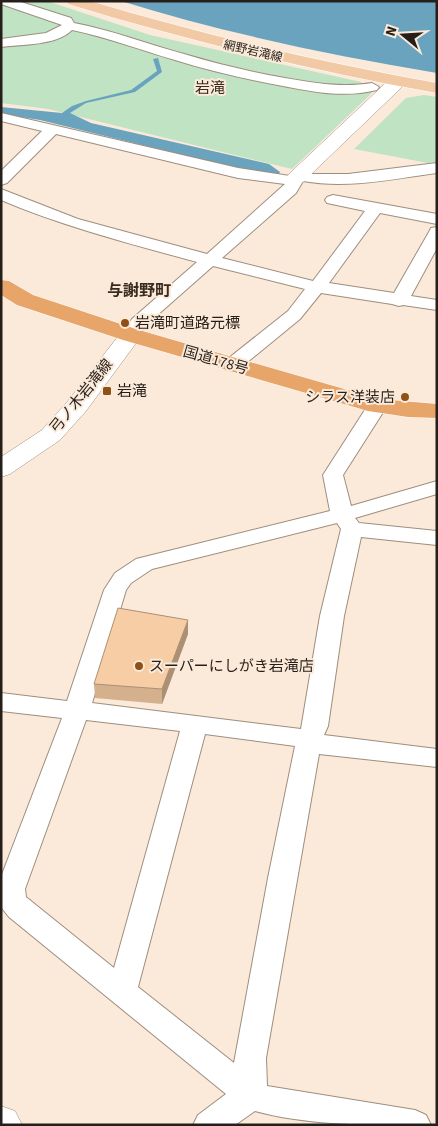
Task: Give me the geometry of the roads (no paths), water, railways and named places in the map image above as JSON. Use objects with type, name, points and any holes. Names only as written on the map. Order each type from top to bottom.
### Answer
[{"type":"highway","name":"国道178号","points":[[1,287],[25,300],[131,335],[376,406],[437,411]]},
{"type":"main road","name":"網野岩滝線","points":[[73,1],[166,30],[277,57],[397,82],[437,88]]},
{"type":"street","points":[[5,1],[66,21],[69,26],[105,33],[178,57],[246,75],[311,87],[351,91],[372,87]]},
{"type":"street","points":[[105,33],[123,22]]},
{"type":"street","points":[[1,44],[52,36],[66,30],[69,26]]},
{"type":"street","points":[[131,335],[138,323],[290,190],[296,179],[397,82]]},
{"type":"street","points":[[1,117],[238,173],[296,179],[347,178],[437,168]]},
{"type":"street","points":[[1,180],[53,129]]},
{"type":"street","points":[[1,194],[72,222],[209,260],[316,287],[437,305]]},
{"type":"street","points":[[333,200],[437,219]]},
{"type":"street","points":[[232,364],[294,316],[375,208]]},
{"type":"street","points":[[399,300],[437,232]]},
{"type":"street","name":"弓ノ木岩滝線","points":[[1,469],[51,435],[77,406],[131,335]]},
{"type":"street","points":[[252,1095],[250,1058],[282,878],[310,740],[315,726],[347,522],[332,475],[376,406]]},
{"type":"street","points":[[415,1125],[268,1101],[252,1095],[19,909],[12,900],[11,889],[77,710],[112,598],[123,578],[144,564],[347,522],[437,487]]},
{"type":"street","points":[[347,522],[437,538]]},
{"type":"street","points":[[1,702],[195,724],[310,740],[322,745],[437,758]]},
{"type":"street","points":[[122,991],[195,724]]},
{"type":"street","points":[[209,1125],[252,1095]]},
{"type":"water","points":[[121,1],[437,1],[437,73],[277,42],[160,13]]},
{"type":"water","points":[[158,58],[162,72],[135,92],[86,103],[70,113],[91,123],[269,164],[280,172],[278,176],[244,170],[40,120],[1,114],[1,107],[62,113],[72,106],[86,101],[131,90],[157,71],[153,59]]},
{"type":"place","name":"岩滝町道路元標","points":[[125,323]]},
{"type":"place","name":"岩滝","points":[[107,391]]},
{"type":"place","name":"シラス洋装店","points":[[405,397]]},
{"type":"place","name":"スーパーにしがき岩滝店","points":[[139,666]]},
{"type":"district","name":"岩滝","points":[[210,88]]},
{"type":"district","name":"与謝野町","points":[[139,290]]}]
